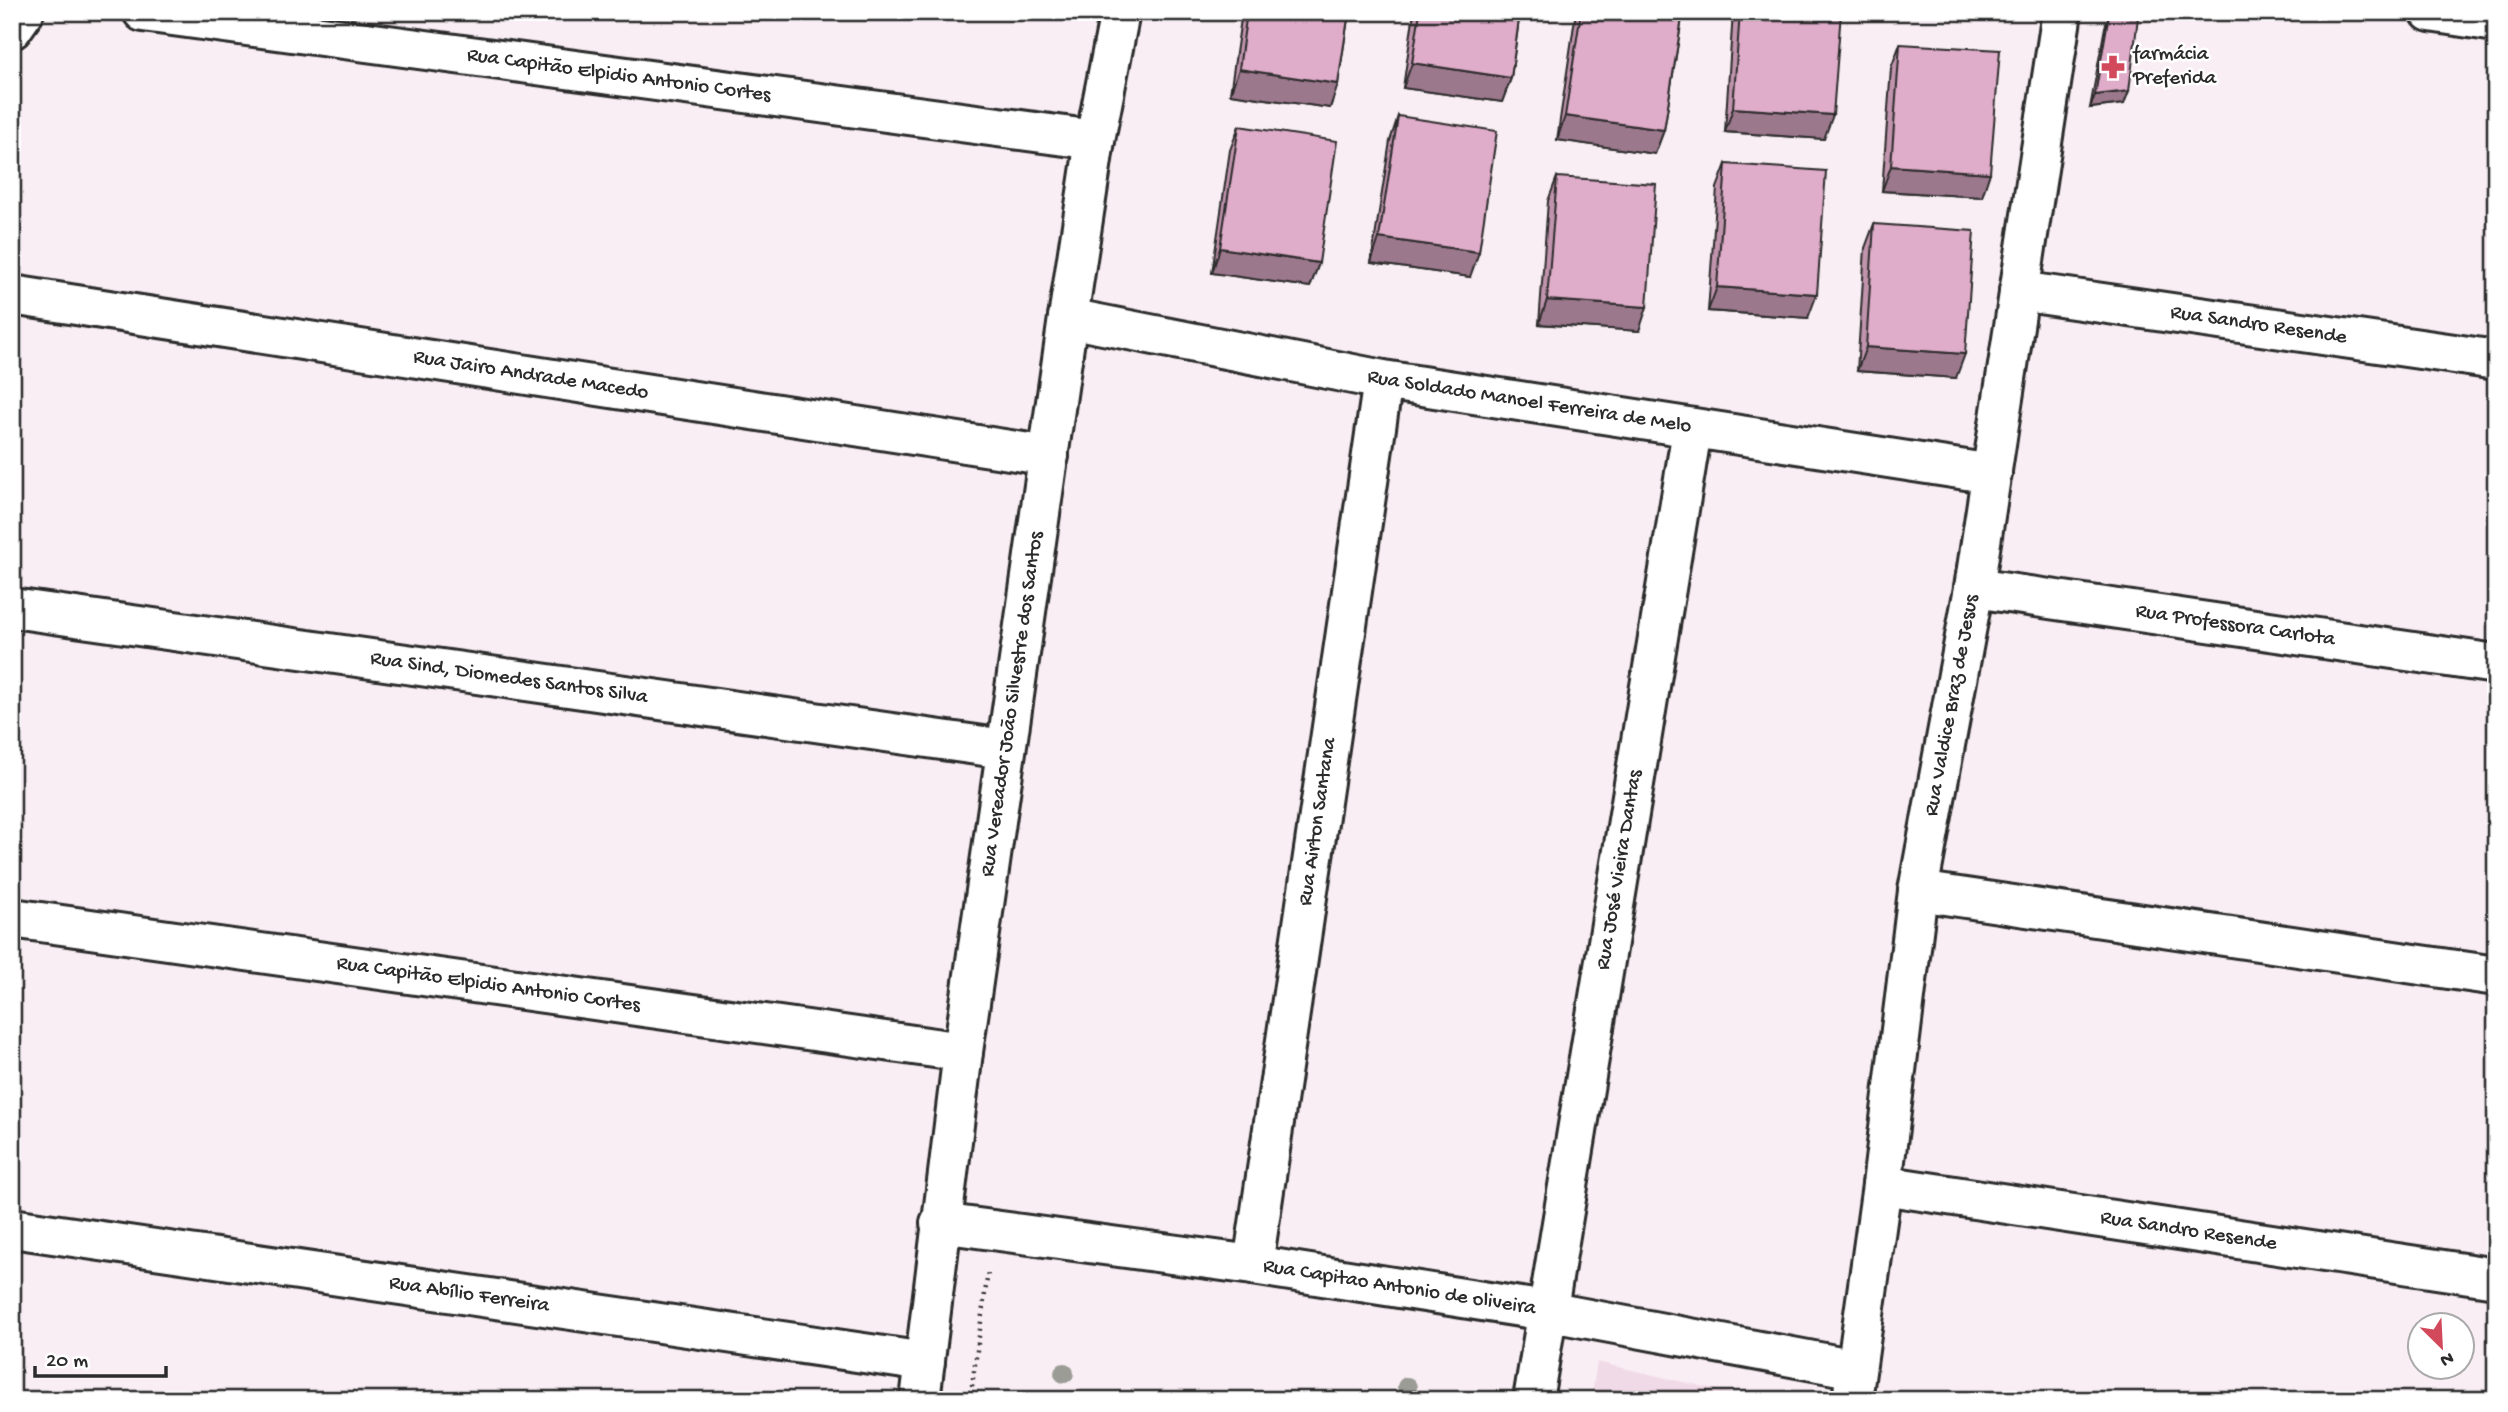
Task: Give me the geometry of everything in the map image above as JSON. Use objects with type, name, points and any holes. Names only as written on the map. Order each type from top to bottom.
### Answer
[{"type":"street","points":[[12,29],[24,12]]},
{"type":"street","name":"Rua Capitão Elpidio Antonio Cortes","points":[[143,12],[1095,140]]},
{"type":"street","name":"Rua Vereador João Silvestre dos Santos","points":[[919,1400],[940,1223],[1005,749],[1095,140],[1120,12]]},
{"type":"street","name":"Rua Valdice Braz de Jesus","points":[[1854,1384],[1882,1185],[1918,891],[1974,587],[2062,12]]},
{"type":"street","points":[[2430,12],[2496,22]]},
{"type":"street","name":"Rua Sandro Resende","points":[[2019,291],[2496,360]]},
{"type":"street","name":"Rua Jairo Andrade Macedo","points":[[12,295],[1049,456]]},
{"type":"street","name":"Rua Soldado Manoel Ferreira de Melo","points":[[1068,318],[1383,380],[1692,430],[1992,474]]},
{"type":"street","name":"Rua Airton Santana","points":[[1254,1265],[1383,380]]},
{"type":"street","name":"Rua José Vieira Dantas","points":[[1533,1400],[1692,430]]},
{"type":"street","name":"Rua Professora Carlota","points":[[1974,587],[2496,664]]},
{"type":"street","name":"Rua Sind, Diomedes Santos Silva","points":[[12,608],[1005,749]]},
{"type":"street","points":[[1918,891],[2496,976]]},
{"type":"street","name":"Rua Capitão Elpidio Antonio Cortes","points":[[12,918],[964,1052]]},
{"type":"street","name":"Rua Sandro Resende","points":[[1882,1185],[2496,1278]]},
{"type":"street","name":"Rua Capitao Antonio de oliveira","points":[[940,1223],[1254,1265],[1546,1311],[1854,1384]]},
{"type":"street","name":"Rua Abílio Ferreira","points":[[12,1228],[925,1362]]},
{"type":"shaded area","points":[[1597,1362],[1762,1400],[1591,1400]]},
{"type":"building","points":[[1247,12],[1349,12],[1338,84],[1239,69]]},
{"type":"building","points":[[1420,12],[1520,12],[1511,78],[1412,63]]},
{"type":"building","points":[[1581,12],[1683,12],[1664,130],[1565,116]]},
{"type":"building","points":[[1740,12],[1841,12],[1833,115],[1733,108]]},
{"type":"building","name":"farmácia Preferida","points":[[2109,14],[2138,17],[2129,91],[2095,95]]},
{"type":"building","points":[[1900,44],[2000,50],[1990,173],[1891,166]]},
{"type":"building","points":[[1398,116],[1497,131],[1479,252],[1379,238]]},
{"type":"building","points":[[1239,126],[1337,141],[1319,263],[1220,248]]},
{"type":"building","points":[[1726,164],[1826,171],[1817,294],[1717,287]]},
{"type":"building","points":[[1557,177],[1656,184],[1647,307],[1547,300]]},
{"type":"building","points":[[1874,224],[1974,231],[1965,354],[1866,347]]},
{"type":"place","name":"farmácia Preferida","points":[[2113,67]]}]
